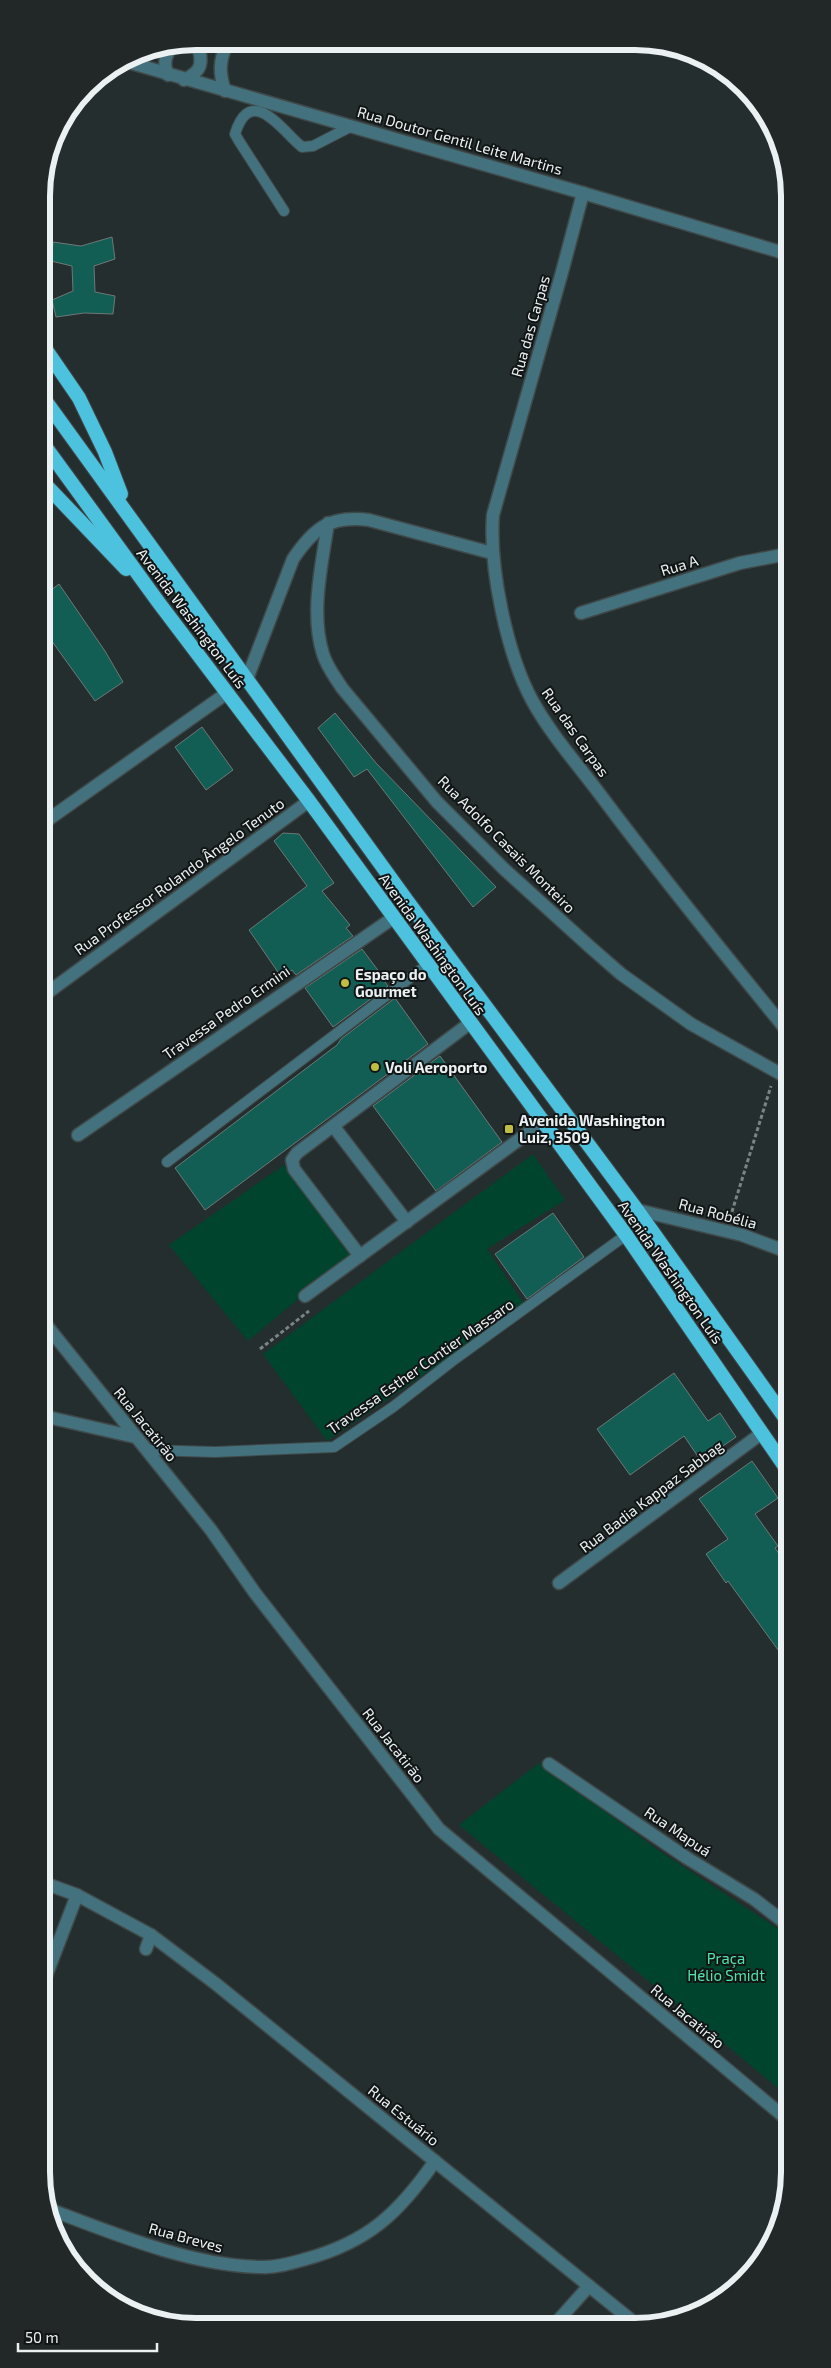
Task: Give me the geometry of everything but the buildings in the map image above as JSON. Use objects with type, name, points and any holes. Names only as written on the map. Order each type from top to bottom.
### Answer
[{"type":"highway","points":[[50,356],[79,398],[105,452],[127,511]]},
{"type":"highway","name":"Avenida Washington Luís","points":[[50,407],[408,902],[637,1210],[781,1412]]},
{"type":"highway","name":"Avenida Washington Luís","points":[[50,453],[159,603],[309,800],[393,918],[626,1235],[781,1462]]},
{"type":"highway","points":[[50,489],[159,603]]},
{"type":"street","points":[[184,80],[195,75],[199,68],[201,58],[197,50]]},
{"type":"street","points":[[225,50],[220,61],[220,69],[226,91]]},
{"type":"street","points":[[168,53],[165,69],[168,75]]},
{"type":"street","name":"Rua Doutor Gentil Leite Martins","points":[[134,64],[184,80],[583,192],[781,252]]},
{"type":"street","name":"Rua das Carpas","points":[[583,192],[493,515],[492,553],[506,628],[520,676],[533,702],[658,873],[781,1023]]},
{"type":"street","points":[[246,679],[293,559],[315,532],[328,523],[352,518],[368,520],[492,553]]},
{"type":"street","name":"Rua Adolfo Casais Monteiro","points":[[328,523],[319,605],[319,634],[323,654],[342,688],[438,802],[504,869],[588,946],[621,974],[691,1024],[781,1074]]},
{"type":"street","name":"Rua A","points":[[581,613],[746,562],[781,555]]},
{"type":"street","points":[[50,818],[227,693]]},
{"type":"street","name":"Rua Professor Rolando Ângelo Tenuto","points":[[50,991],[309,800]]},
{"type":"street","name":"Travessa Pedro Ermini","points":[[78,1135],[393,918]]},
{"type":"street","points":[[360,1256],[294,1169],[292,1160],[296,1153],[334,1127],[470,1023]]},
{"type":"street","points":[[305,1296],[543,1122]]},
{"type":"street","points":[[334,1127],[407,1222]]},
{"type":"street","name":"Rua Robélia","points":[[637,1210],[726,1231],[781,1250]]},
{"type":"street","name":"Rua Jacatirão","points":[[50,1330],[211,1530],[255,1592],[439,1829],[781,2114]]},
{"type":"street","points":[[50,1418],[135,1437]]},
{"type":"street","name":"Rua Badia Kappaz Sabbag","points":[[559,1583],[762,1434]]},
{"type":"street","name":"Rua Mapuá","points":[[549,1764],[687,1858],[754,1899],[781,1920]]},
{"type":"street","name":"Rua Estuário","points":[[50,1885],[76,1895],[150,1935],[216,1984],[629,2318]]},
{"type":"street","points":[[50,1965],[76,1895]]},
{"type":"street","points":[[146,1949],[150,1935]]},
{"type":"street","name":"Rua Breves","points":[[56,2211],[178,2254],[207,2262],[262,2268],[291,2263],[326,2253],[362,2237],[390,2216],[414,2192],[436,2161]]},
{"type":"street","points":[[560,2318],[589,2286]]},
{"type":"lane","points":[[284,211],[239,141],[236,134],[239,123],[249,114],[265,112],[272,116],[302,147],[313,146],[352,126]]},
{"type":"lane","points":[[167,1162],[427,964]]},
{"type":"lane","name":"Travessa Esther Contier Massaro","points":[[147,1450],[215,1452],[334,1447],[393,1407],[451,1362],[626,1235]]},
{"type":"path","points":[[726,1231],[774,1070]]},
{"type":"green space","points":[[533,1154],[565,1200],[487,1249],[525,1305],[327,1441],[263,1354]]},
{"type":"green space","points":[[284,1165],[352,1254],[248,1341],[169,1245]]},
{"type":"green space","name":"Praça Hélio Smidt","points":[[539,1763],[658,1850],[781,1931],[781,2090],[459,1825]]},
{"type":"place","name":"Espaço do Gourmet","points":[[345,983]]},
{"type":"place","name":"Voli Aeroporto","points":[[375,1067]]},
{"type":"place","name":"Avenida Washington Luiz, 3509","points":[[509,1129]]}]
